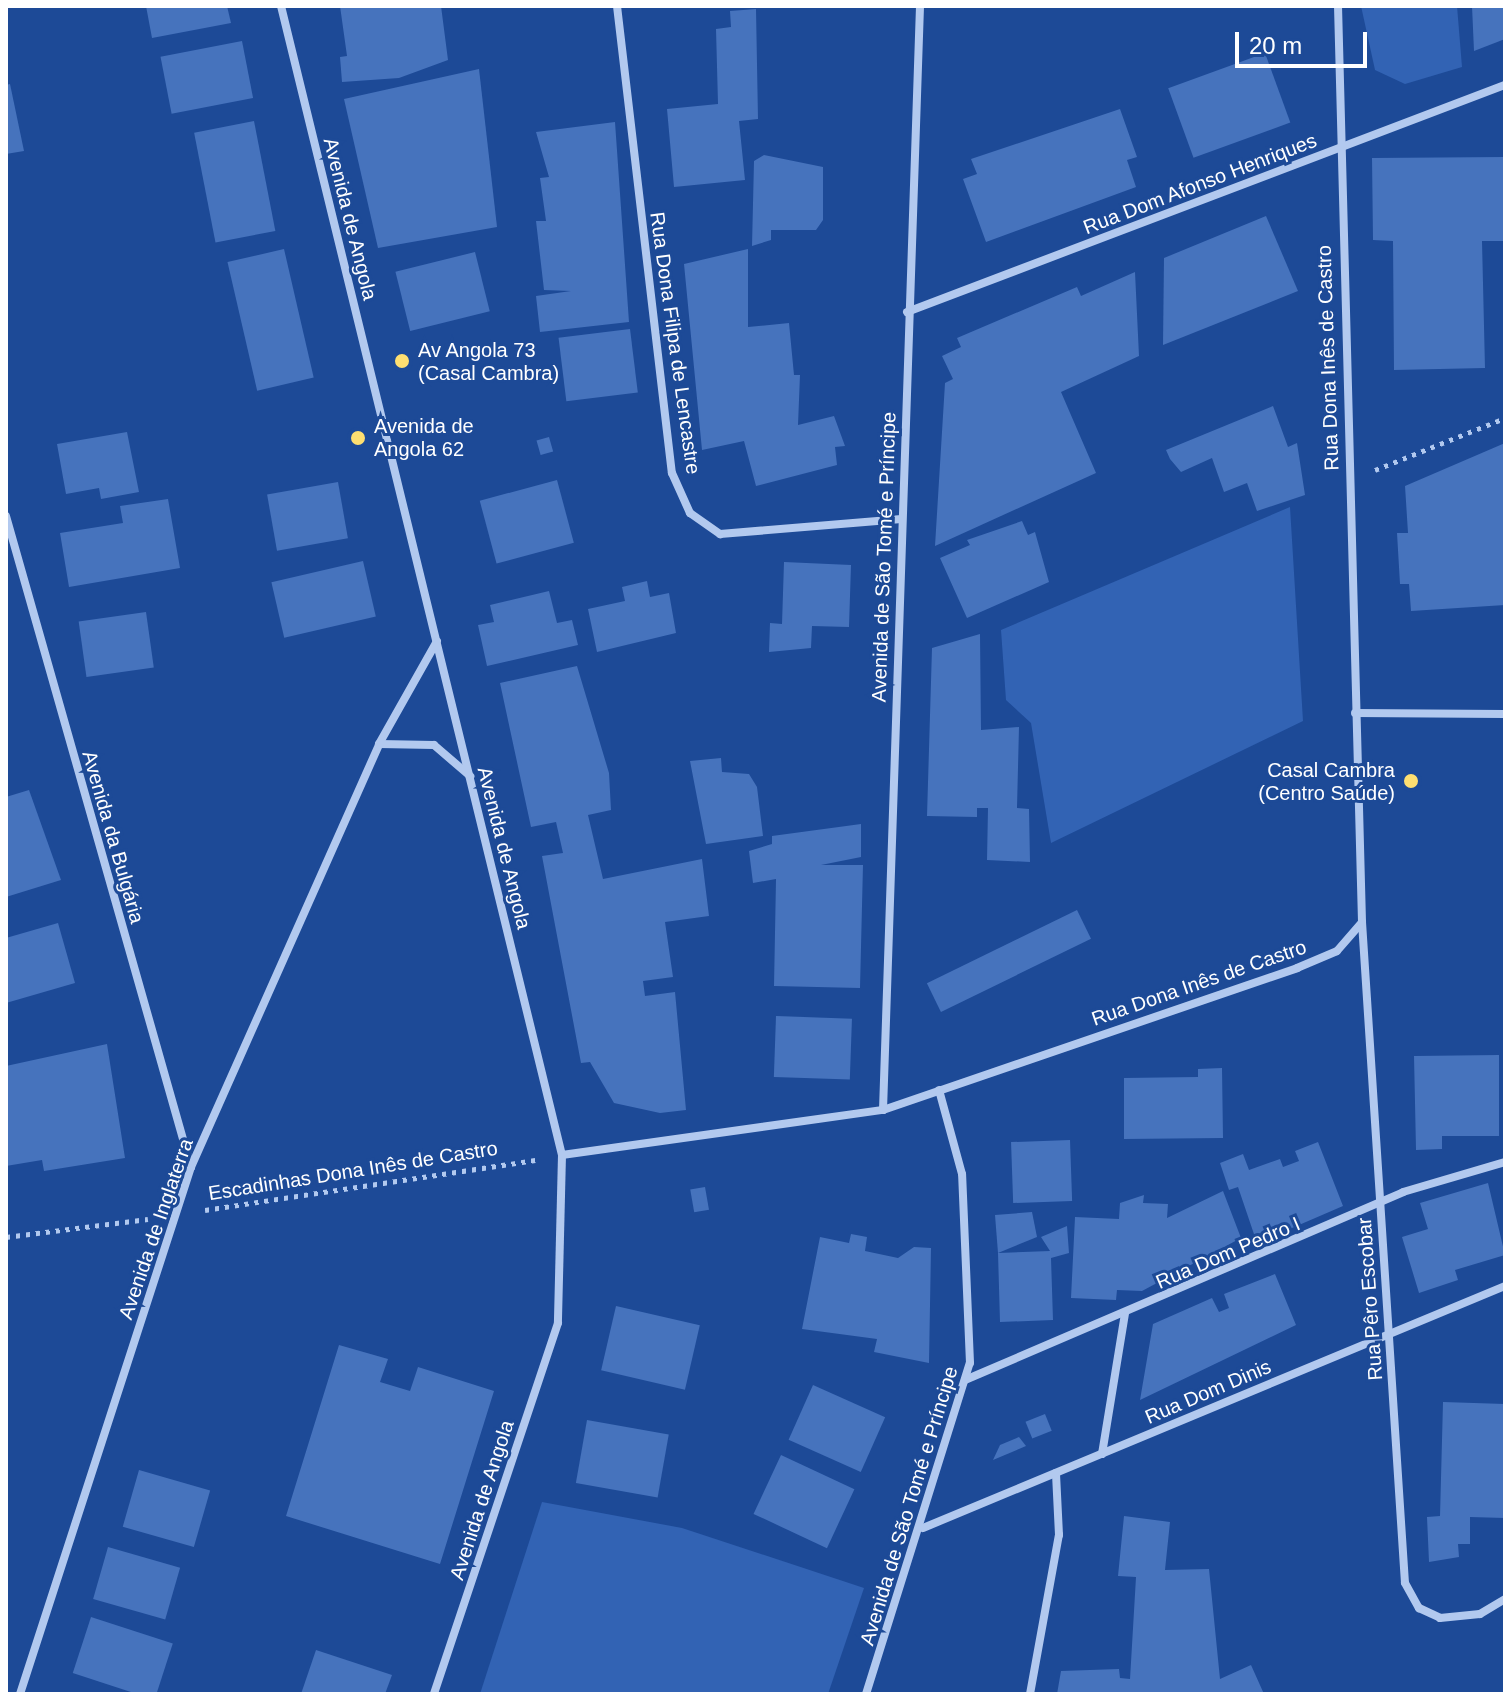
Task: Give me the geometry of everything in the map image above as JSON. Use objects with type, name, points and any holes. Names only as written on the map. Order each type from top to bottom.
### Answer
[{"type":"street","name":"Avenida de Angola","points":[[281,6],[562,1155],[558,1323],[434,1694]]},
{"type":"street","name":"Rua Dona Filipa de Lencastre","points":[[617,6],[672,473],[690,513],[720,534],[901,519]]},
{"type":"street","name":"Avenida de São Tomé e Príncipe","points":[[883,1110],[907,312],[920,6]]},
{"type":"street","name":"Rua Dona Inês de Castro","points":[[562,1155],[883,1110],[1297,968],[1337,951],[1362,922],[1337,149],[1338,6]]},
{"type":"street","name":"Rua Dom Afonso Henriques","points":[[907,312],[1505,85]]},
{"type":"street","name":"Avenida da Bulgária","points":[[6,516],[191,1167]]},
{"type":"street","name":"Avenida de Inglaterra","points":[[20,1694],[191,1167],[379,744],[437,640]]},
{"type":"street","points":[[1355,713],[1505,714]]},
{"type":"street","points":[[379,744],[434,745],[471,777]]},
{"type":"street","name":"Rua Pêro Escobar","points":[[1362,922],[1405,1583],[1419,1608],[1440,1618],[1480,1614],[1505,1599]]},
{"type":"street","name":"Avenida de São Tomé e Príncipe","points":[[866,1694],[923,1528],[965,1380],[962,1174],[939,1090]]},
{"type":"street","name":"Rua Dom Pedro I","points":[[965,1380],[1449,1175],[1505,1162]]},
{"type":"street","name":"Rua Dom Dinis","points":[[923,1528],[1505,1286]]},
{"type":"street","points":[[1102,1454],[1125,1313]]},
{"type":"street","points":[[1030,1694],[1059,1535],[1056,1473]]},
{"type":"path","points":[[1348,481],[1505,418]]},
{"type":"path","name":"Escadinhas Dona Inês de Castro","points":[[6,1237],[176,1215],[562,1155]]},
{"type":"shaded area","points":[[1361,6],[1457,6],[1462,67],[1405,84],[1375,70]]},
{"type":"shaded area","points":[[1290,507],[1303,721],[1051,843],[1031,723],[1006,700],[1001,630]]},
{"type":"shaded area","points":[[542,1502],[682,1528],[864,1588],[828,1694],[480,1694]]},
{"type":"building","points":[[146,6],[227,6],[231,23],[152,38]]},
{"type":"building","points":[[340,6],[441,6],[448,60],[399,78],[342,82],[340,57],[347,56]]},
{"type":"building","points":[[1472,6],[1505,6],[1505,39],[1474,51]]},
{"type":"building","points":[[756,9],[758,119],[739,121],[745,180],[674,187],[667,109],[718,104],[716,29],[731,27],[730,11]]},
{"type":"building","points":[[242,41],[253,98],[172,114],[161,57]]},
{"type":"building","points":[[1265,53],[1290,123],[1194,158],[1168,88]]},
{"type":"building","points":[[479,69],[497,227],[378,248],[344,99]]},
{"type":"building","points":[[10,84],[24,151],[6,154],[6,85]]},
{"type":"building","points":[[1120,109],[1137,157],[1127,160],[1136,187],[986,242],[963,179],[977,174],[971,159]]},
{"type":"building","points":[[254,121],[275,231],[215,243],[194,133]]},
{"type":"building","points":[[615,122],[629,322],[540,332],[536,296],[571,291],[544,290],[536,221],[546,221],[540,178],[549,177],[536,132]]},
{"type":"building","points":[[764,155],[823,167],[823,220],[816,230],[771,230],[771,240],[752,246],[754,161]]},
{"type":"building","points":[[1505,157],[1505,241],[1482,241],[1485,368],[1394,370],[1393,241],[1373,240],[1372,158]]},
{"type":"building","points":[[1266,216],[1298,291],[1163,345],[1164,258]]},
{"type":"building","points":[[284,249],[314,378],[257,391],[227,262]]},
{"type":"building","points":[[748,249],[748,327],[789,323],[794,375],[800,375],[798,425],[834,416],[845,446],[835,447],[837,465],[756,486],[744,441],[702,450],[684,264]]},
{"type":"building","points":[[475,252],[490,311],[410,331],[395,272]]},
{"type":"building","points":[[1135,272],[1139,356],[1061,392],[1096,473],[935,546],[945,383],[953,379],[942,356],[961,347],[957,338],[1077,287],[1081,296]]},
{"type":"building","points":[[630,329],[638,393],[566,401],[559,338]]},
{"type":"building","points":[[1273,406],[1288,447],[1297,443],[1305,495],[1257,511],[1247,483],[1224,492],[1212,458],[1181,472],[1170,459],[1166,450]]},
{"type":"building","points":[[127,432],[139,492],[101,499],[99,488],[66,494],[57,444]]},
{"type":"building","points":[[549,437],[553,451],[541,455],[537,441]]},
{"type":"building","points":[[1505,443],[1505,605],[1411,611],[1409,584],[1400,584],[1397,533],[1408,533],[1405,486]]},
{"type":"building","points":[[557,480],[574,543],[497,563],[480,501]]},
{"type":"building","points":[[338,482],[348,538],[277,551],[267,495]]},
{"type":"building","points":[[168,499],[180,568],[69,587],[60,533],[123,523],[120,506]]},
{"type":"building","points":[[1022,521],[1028,535],[1035,532],[1049,582],[967,618],[940,558],[970,545],[967,540]]},
{"type":"building","points":[[363,561],[376,617],[284,638],[271,582]]},
{"type":"building","points":[[784,562],[851,565],[849,627],[812,626],[811,648],[769,652],[770,623],[782,624]]},
{"type":"building","points":[[647,581],[650,597],[669,593],[676,633],[597,652],[588,609],[625,601],[622,587]]},
{"type":"building","points":[[549,591],[557,623],[572,620],[578,645],[487,666],[478,625],[494,622],[490,605]]},
{"type":"building","points":[[146,612],[154,667],[86,677],[79,621]]},
{"type":"building","points":[[980,634],[981,730],[1019,727],[1017,808],[1029,809],[1030,862],[987,860],[988,808],[977,808],[977,817],[927,816],[932,648]]},
{"type":"building","points":[[577,666],[609,773],[611,810],[588,815],[603,879],[702,859],[709,916],[665,922],[673,977],[643,981],[645,996],[675,992],[686,1110],[660,1113],[614,1103],[590,1062],[581,1063],[542,856],[563,853],[556,822],[531,827],[500,683]]},
{"type":"building","points":[[721,758],[722,772],[749,774],[757,787],[763,836],[706,844],[690,761]]},
{"type":"building","points":[[29,790],[61,880],[6,897],[6,797]]},
{"type":"building","points":[[861,824],[861,857],[821,865],[863,865],[860,988],[774,986],[776,879],[753,883],[749,851],[772,844],[772,836]]},
{"type":"building","points":[[1077,910],[1091,939],[941,1012],[927,983]]},
{"type":"building","points":[[58,923],[75,983],[6,1003],[6,938]]},
{"type":"building","points":[[776,1016],[852,1019],[850,1080],[774,1077]]},
{"type":"building","points":[[107,1044],[125,1158],[44,1171],[42,1160],[6,1166],[6,1066]]},
{"type":"building","points":[[1499,1055],[1499,1136],[1442,1136],[1442,1149],[1416,1150],[1414,1056]]},
{"type":"building","points":[[1222,1068],[1223,1138],[1124,1139],[1124,1078],[1198,1077],[1198,1069]]},
{"type":"building","points":[[1070,1140],[1072,1201],[1013,1203],[1011,1142]]},
{"type":"building","points":[[1318,1142],[1343,1206],[1257,1243],[1238,1187],[1229,1190],[1220,1163],[1243,1154],[1249,1170],[1280,1159],[1283,1167],[1299,1161],[1295,1151]]},
{"type":"building","points":[[1488,1183],[1505,1255],[1455,1270],[1458,1280],[1419,1293],[1402,1237],[1428,1229],[1420,1203]]},
{"type":"building","points":[[705,1187],[709,1210],[694,1212],[690,1190]]},
{"type":"building","points":[[1223,1191],[1241,1238],[1142,1291],[1117,1290],[1116,1300],[1071,1298],[1075,1217],[1119,1219],[1120,1203],[1144,1195],[1143,1203],[1168,1204],[1167,1218]]},
{"type":"building","points":[[1032,1212],[1037,1237],[998,1253],[995,1215]]},
{"type":"building","points":[[1067,1226],[1069,1253],[1051,1258],[1053,1320],[1000,1322],[998,1253],[1050,1251],[1041,1237]]},
{"type":"building","points":[[851,1234],[867,1237],[865,1251],[898,1258],[914,1247],[931,1248],[929,1363],[874,1352],[877,1339],[802,1329],[820,1237],[849,1243]]},
{"type":"building","points":[[1275,1274],[1296,1325],[1140,1400],[1153,1324],[1212,1298],[1219,1312],[1229,1308],[1224,1294]]},
{"type":"building","points":[[616,1306],[700,1325],[685,1390],[601,1370]]},
{"type":"building","points":[[339,1345],[388,1359],[380,1382],[410,1391],[418,1367],[494,1391],[440,1564],[286,1516]]},
{"type":"building","points":[[813,1385],[885,1417],[861,1472],[789,1440]]},
{"type":"building","points":[[1443,1402],[1505,1404],[1505,1518],[1470,1517],[1470,1544],[1458,1544],[1459,1557],[1429,1562],[1427,1517],[1440,1516]]},
{"type":"building","points":[[1045,1414],[1052,1431],[1032,1439],[1026,1422]]},
{"type":"building","points":[[587,1420],[669,1434],[658,1497],[576,1483]]},
{"type":"building","points":[[1019,1437],[1026,1446],[993,1460],[1000,1445]]},
{"type":"building","points":[[781,1455],[854,1489],[827,1548],[754,1514]]},
{"type":"building","points":[[139,1470],[210,1490],[194,1547],[123,1527]]},
{"type":"building","points":[[1124,1516],[1170,1522],[1165,1570],[1209,1569],[1220,1679],[1251,1665],[1264,1694],[1057,1694],[1061,1671],[1119,1669],[1120,1678],[1130,1679],[1136,1577],[1118,1576]]},
{"type":"building","points":[[108,1547],[180,1568],[165,1620],[93,1599]]},
{"type":"building","points":[[91,1617],[173,1644],[156,1694],[137,1694],[73,1673]]},
{"type":"building","points":[[316,1650],[392,1675],[385,1694],[301,1694]]},
{"type":"place","name":"Av Angola 73 (Casal Cambra)","points":[[402,361]]},
{"type":"place","name":"Avenida de Angola 62","points":[[358,438]]},
{"type":"place","name":"Casal Cambra (Centro Saúde)","points":[[1411,781]]}]
